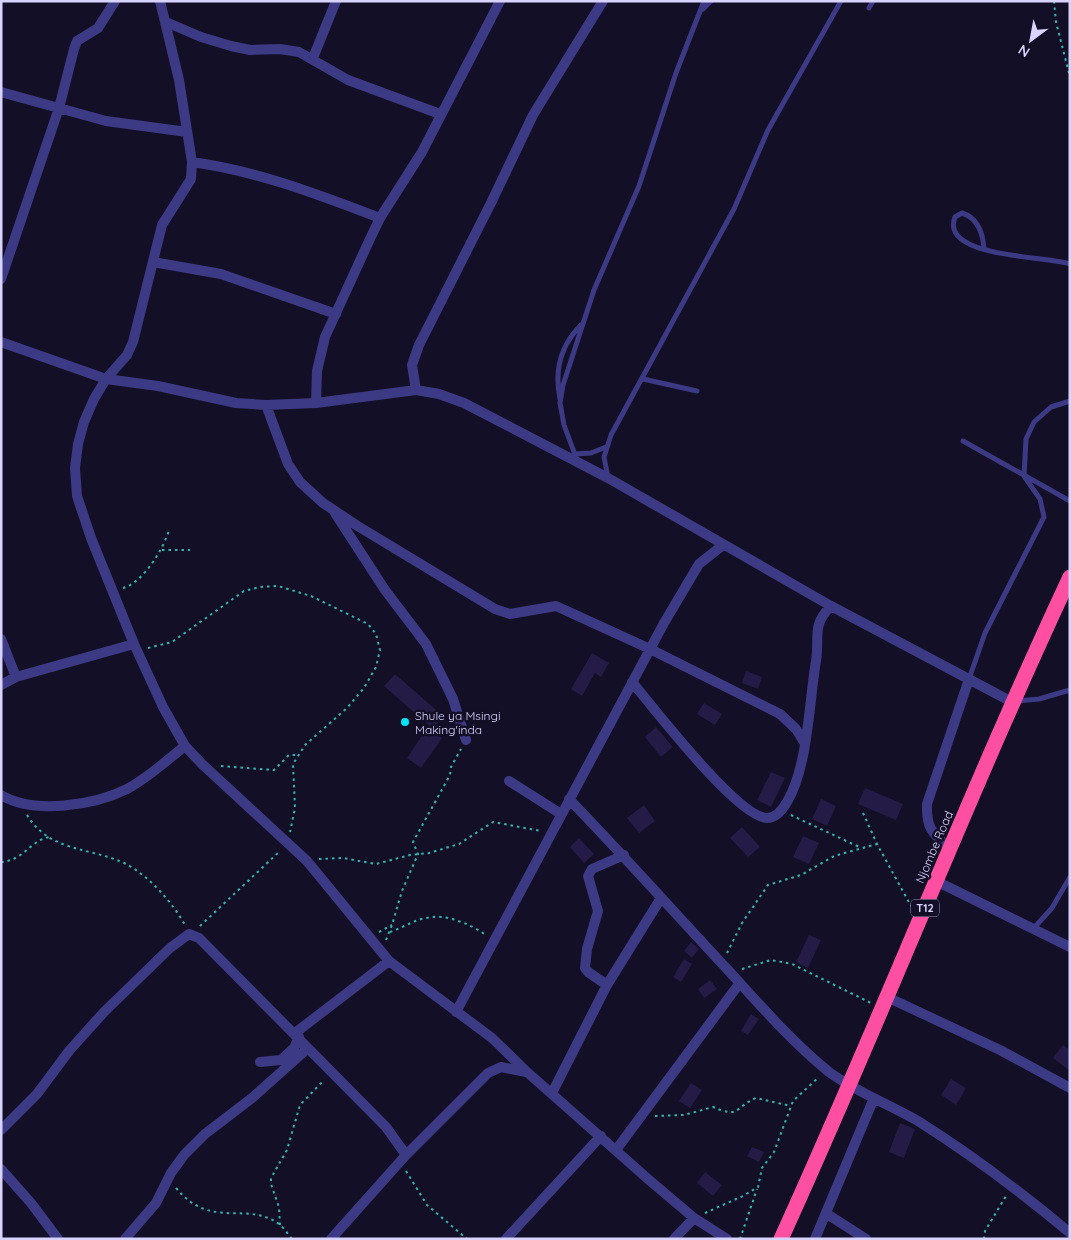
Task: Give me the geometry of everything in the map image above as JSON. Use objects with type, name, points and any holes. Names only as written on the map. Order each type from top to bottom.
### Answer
[{"type":"highway","name":"Njombe Road","points":[[781,1239],[885,1003],[1012,702],[1070,577]]},
{"type":"street","points":[[1,279],[59,108],[69,63],[77,41],[98,28],[115,1]]},
{"type":"street","points":[[160,1],[179,80],[192,162],[191,179],[162,225],[133,342],[127,355],[106,379],[84,422],[78,444],[75,468],[77,496],[91,538],[135,647],[163,707],[185,746],[307,861],[389,961],[492,1038],[527,1072],[694,1218],[727,1239]]},
{"type":"street","points":[[313,58],[336,1]]},
{"type":"street","points":[[316,403],[318,371],[325,337],[380,218],[422,152],[500,1]]},
{"type":"street","points":[[416,390],[412,365],[418,345],[491,203],[533,115],[603,1]]},
{"type":"street","points":[[166,22],[200,37],[231,46],[257,50],[280,49],[299,52],[313,58],[348,80],[440,114]]},
{"type":"street","points":[[1,92],[106,121],[186,132]]},
{"type":"street","points":[[192,162],[230,167],[272,179],[380,218]]},
{"type":"street","points":[[153,262],[221,274],[336,314]]},
{"type":"street","points":[[1,342],[106,379],[158,386],[236,403],[266,405],[316,403],[416,390],[439,394],[464,403],[576,458],[831,606],[1012,702]]},
{"type":"street","points":[[266,405],[288,464],[300,482],[332,509],[495,609],[510,614],[556,606],[650,649],[780,714],[792,724],[804,742]]},
{"type":"street","points":[[332,509],[385,590],[426,644],[453,699],[466,740]]},
{"type":"street","points":[[456,1012],[650,649],[699,564],[723,545]]},
{"type":"street","points":[[632,682],[707,770],[734,798],[746,808],[767,818],[774,816],[781,810],[796,782],[817,657],[817,629],[821,616],[831,606]]},
{"type":"street","points":[[1,639],[16,677]]},
{"type":"street","points":[[1,685],[16,677],[135,647]]},
{"type":"street","points":[[950,849],[932,833],[928,825],[927,804],[969,680]]},
{"type":"street","points":[[1,796],[24,804],[63,806],[116,793],[135,784],[185,746]]},
{"type":"street","points":[[509,781],[561,814]]},
{"type":"street","points":[[569,798],[624,855],[780,1028],[829,1071],[849,1085],[943,1137],[1013,1185],[1070,1233]]},
{"type":"street","points":[[607,985],[588,972],[586,968],[587,948],[598,911],[588,876],[592,869],[624,855]]},
{"type":"street","points":[[936,881],[1070,947]]},
{"type":"street","points":[[552,1093],[607,985],[661,898]]},
{"type":"street","points":[[1,1130],[37,1094],[69,1051],[104,1012],[170,948],[191,934],[297,1035],[330,1072],[386,1127],[406,1155]]},
{"type":"street","points":[[260,1062],[281,1060],[294,1048],[297,1035],[389,961]]},
{"type":"street","points":[[616,1150],[739,984]]},
{"type":"street","points":[[885,1003],[1000,1050],[1070,1088]]},
{"type":"street","points":[[125,1239],[156,1203],[171,1174],[193,1146],[252,1098],[308,1048]]},
{"type":"street","points":[[331,1239],[406,1155],[475,1084],[494,1068],[501,1067],[527,1072]]},
{"type":"street","points":[[815,1239],[874,1098]]},
{"type":"street","points":[[506,1239],[601,1136]]},
{"type":"street","points":[[1,1169],[31,1202],[58,1239]]},
{"type":"street","points":[[827,1214],[866,1239]]},
{"type":"street","points":[[674,1239],[694,1218]]},
{"type":"lane","points":[[560,403],[570,360],[594,290],[639,186],[676,73],[704,1]]},
{"type":"lane","points":[[700,12],[711,1]]},
{"type":"lane","points":[[608,478],[604,466],[606,447],[734,209],[768,130],[841,1]]},
{"type":"lane","points":[[869,8],[873,1]]},
{"type":"lane","points":[[984,249],[984,236],[977,223],[968,215],[962,213],[955,217],[952,225],[954,232],[967,242],[984,249],[1001,255],[1062,261],[1070,264]]},
{"type":"lane","points":[[584,323],[572,335],[563,349],[556,382],[564,425],[576,458],[606,447]]},
{"type":"lane","points":[[643,379],[697,391]]},
{"type":"lane","points":[[969,680],[985,634],[1044,517],[1040,498],[1024,476],[1026,438],[1034,422],[1051,407],[1070,401]]},
{"type":"lane","points":[[963,442],[1070,502]]},
{"type":"lane","points":[[1012,702],[1039,699],[1070,690]]},
{"type":"lane","points":[[1032,929],[1052,908],[1070,877]]},
{"type":"path","points":[[1054,1],[1056,22],[1070,77]]},
{"type":"path","points":[[111,589],[125,588],[135,583],[162,550],[169,530]]},
{"type":"path","points":[[162,550],[190,550]]},
{"type":"path","points":[[24,804],[25,811],[31,821],[66,846],[125,864],[142,876],[179,915],[191,934],[276,855],[287,842],[295,808],[291,771],[297,754],[304,745],[347,708],[364,688],[376,667],[380,650],[376,634],[368,624],[311,596],[278,586],[260,586],[244,591],[172,642],[135,647]]},
{"type":"path","points":[[379,949],[390,932],[402,891],[418,854],[413,842],[450,775],[450,767],[466,740]]},
{"type":"path","points":[[202,764],[274,770],[288,755],[297,754]]},
{"type":"path","points":[[781,810],[859,847]]},
{"type":"path","points":[[863,813],[877,844],[919,922]]},
{"type":"path","points":[[307,861],[334,858],[376,864],[430,853],[459,844],[493,822],[537,832],[554,828]]},
{"type":"path","points":[[1,862],[18,858],[40,841],[50,836]]},
{"type":"path","points":[[722,964],[742,923],[768,885],[801,874],[834,856],[859,847],[877,844]]},
{"type":"path","points":[[390,932],[426,918],[438,917],[464,924],[494,940]]},
{"type":"path","points":[[368,937],[392,925]]},
{"type":"path","points":[[730,973],[765,961],[785,962],[885,1003]]},
{"type":"path","points":[[740,1239],[758,1186],[762,1168],[774,1152],[791,1106],[816,1079],[829,1071]]},
{"type":"path","points":[[280,1225],[279,1207],[271,1184],[271,1178],[287,1150],[300,1105],[330,1072]]},
{"type":"path","points":[[641,1118],[684,1115],[714,1106],[724,1112],[732,1113],[756,1098],[791,1106]]},
{"type":"path","points":[[406,1155],[408,1175],[422,1197],[436,1212],[468,1239]]},
{"type":"path","points":[[171,1174],[176,1188],[185,1198],[201,1208],[223,1214],[254,1215],[280,1225],[292,1239]]},
{"type":"path","points":[[984,1239],[985,1231],[1013,1185]]},
{"type":"path","points":[[694,1218],[758,1186]]},
{"type":"building","points":[[592,653],[609,663],[601,677],[595,673],[582,696],[571,689]]},
{"type":"building","points":[[746,671],[762,677],[758,689],[742,683]]},
{"type":"building","points":[[395,674],[443,716],[433,729],[384,686]]},
{"type":"building","points":[[704,703],[722,714],[715,725],[697,714]]},
{"type":"building","points":[[656,727],[673,747],[661,757],[645,737]]},
{"type":"building","points":[[427,728],[442,738],[421,768],[407,758]]},
{"type":"building","points":[[771,772],[785,778],[771,807],[757,800]]},
{"type":"building","points":[[865,788],[903,804],[896,820],[858,804]]},
{"type":"building","points":[[821,799],[836,806],[827,826],[812,819]]},
{"type":"building","points":[[644,805],[655,821],[639,833],[627,818]]},
{"type":"building","points":[[742,827],[760,847],[748,857],[730,838]]},
{"type":"building","points":[[803,836],[819,843],[809,864],[793,857]]},
{"type":"building","points":[[579,838],[594,854],[584,863],[570,847]]},
{"type":"building","points":[[809,935],[821,940],[808,968],[796,962]]},
{"type":"building","points":[[691,942],[699,949],[692,958],[684,951]]},
{"type":"building","points":[[684,959],[692,964],[681,982],[673,977]]},
{"type":"building","points":[[710,980],[717,989],[704,998],[698,989]]},
{"type":"building","points":[[751,1014],[759,1019],[748,1035],[741,1031]]},
{"type":"building","points":[[1063,1045],[1070,1050],[1070,1071],[1053,1058]]},
{"type":"building","points":[[951,1079],[966,1088],[956,1105],[941,1095]]},
{"type":"building","points":[[691,1083],[702,1090],[690,1108],[679,1101]]},
{"type":"building","points":[[900,1123],[915,1129],[904,1158],[889,1152]]},
{"type":"building","points":[[752,1147],[764,1152],[759,1162],[747,1156]]},
{"type":"building","points":[[705,1172],[722,1185],[713,1196],[697,1183]]},
{"type":"place","name":"Shule ya Msingi Making'inda","points":[[405,722]]}]
